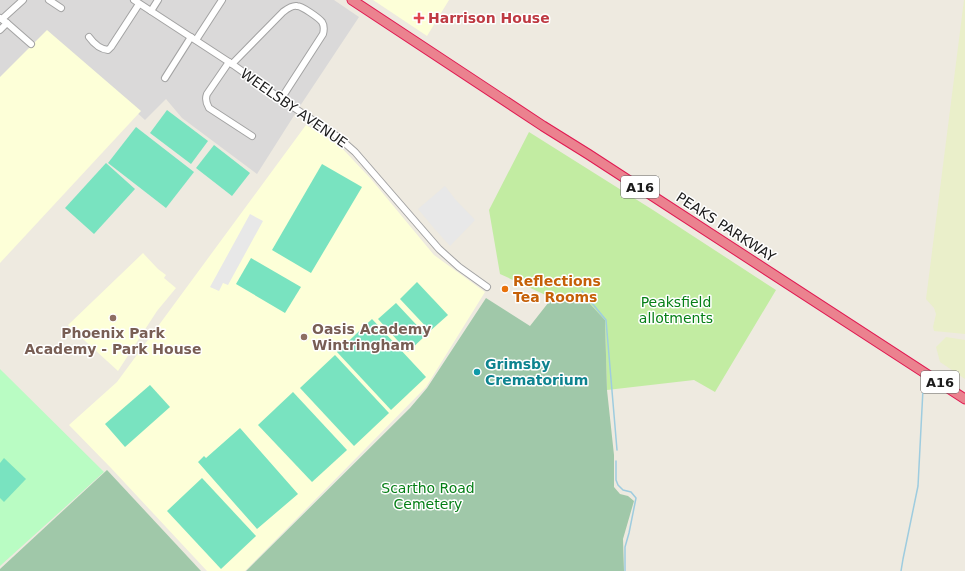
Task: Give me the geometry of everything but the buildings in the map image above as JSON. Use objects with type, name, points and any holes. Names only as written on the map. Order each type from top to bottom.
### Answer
[{"type":"highway","name":"PEAKS PARKWAY","points":[[352,0],[543,126],[595,158],[965,399]]},
{"type":"street","points":[[23,0],[1,18],[31,44]]},
{"type":"street","points":[[49,0],[60,8]]},
{"type":"street","name":"WEELSBY AVENUE","points":[[134,0],[230,63],[338,137],[355,152],[439,249],[487,287]]},
{"type":"street","points":[[151,11],[158,0]]},
{"type":"street","points":[[165,78],[222,0]]},
{"type":"street","points":[[89,37],[95,45],[104,50],[108,50],[139,4]]},
{"type":"street","points":[[252,136],[209,108],[206,102],[207,94],[230,63],[283,12],[296,5],[320,20],[324,26],[323,34],[281,99]]},
{"type":"street","points":[[0,30],[7,23]]},
{"type":"shaded area","points":[[0,0],[334,0],[359,17],[257,174],[182,118],[166,99],[145,120],[47,31],[0,79]]},
{"type":"shaded area","name":"Harrison House","points":[[373,0],[449,0],[427,36]]},
{"type":"shaded area","points":[[964,0],[965,334],[934,331],[933,327],[936,314],[934,308],[926,299]]},
{"type":"shaded area","points":[[47,30],[141,111],[0,263],[0,77]]},
{"type":"shaded area","name":"Oasis Academy Wintringham","points":[[306,125],[338,144],[371,179],[434,255],[485,292],[426,387],[245,571],[207,571],[69,425],[117,382]]},
{"type":"shaded area","points":[[445,186],[475,220],[450,246],[418,209]]},
{"type":"shaded area","points":[[250,214],[263,221],[228,285],[223,283],[219,291],[210,287]]},
{"type":"shaded area","name":"Phoenix Park Academy - Park House","points":[[143,253],[166,275],[164,278],[176,288],[157,311],[118,371],[77,335],[68,325]]},
{"type":"shaded area","points":[[946,337],[965,340],[965,379],[940,362],[936,347]]},
{"type":"green space","points":[[167,110],[208,141],[191,164],[150,133]]},
{"type":"green space","points":[[136,127],[194,172],[166,208],[108,163]]},
{"type":"green space","name":"Peaksfield allotments","points":[[529,132],[776,290],[715,392],[694,380],[607,390],[605,320],[579,292],[552,298],[500,274],[489,210]]},
{"type":"green space","points":[[214,145],[250,173],[232,196],[196,168]]},
{"type":"green space","points":[[106,163],[135,189],[94,234],[65,208]]},
{"type":"green space","points":[[322,164],[362,187],[311,273],[272,250]]},
{"type":"green space","points":[[251,258],[301,287],[285,313],[236,284]]},
{"type":"green space","points":[[417,282],[448,315],[430,331],[400,299]]},
{"type":"green space","name":"Scartho Road Cemetery","points":[[579,292],[605,320],[607,390],[614,455],[614,487],[620,494],[628,496],[634,501],[623,539],[624,571],[246,571],[410,408],[427,388],[486,298],[530,326],[552,298]]},
{"type":"green space","points":[[396,303],[426,335],[408,352],[378,319]]},
{"type":"green space","points":[[372,319],[426,377],[391,410],[337,352]]},
{"type":"green space","points":[[335,355],[389,413],[354,446],[300,388]]},
{"type":"green space","points":[[0,369],[104,472],[0,566]]},
{"type":"green space","points":[[150,385],[170,407],[125,447],[105,424]]},
{"type":"green space","points":[[293,392],[347,450],[312,482],[258,425]]},
{"type":"green space","points":[[240,428],[298,494],[257,529],[198,462],[204,456],[206,458]]},
{"type":"green space","points":[[4,458],[26,479],[4,502],[0,498],[0,463]]},
{"type":"green space","points":[[107,470],[201,571],[0,571],[0,569]]},
{"type":"green space","points":[[202,478],[256,536],[221,569],[167,511]]},
{"type":"waterway","points":[[582,291],[606,320],[617,450]]},
{"type":"waterway","points":[[901,571],[918,486],[923,389]]},
{"type":"waterway","points":[[616,461],[616,480],[618,485],[623,490],[631,492],[636,498],[625,547],[625,571]]},
{"type":"place","name":"Harrison House","points":[[419,18]]},
{"type":"place","name":"Reflections Tea Rooms","points":[[505,289]]},
{"type":"place","name":"Phoenix Park Academy - Park House","points":[[113,318]]},
{"type":"place","name":"Oasis Academy Wintringham","points":[[304,337]]},
{"type":"place","name":"Grimsby Crematorium","points":[[477,372]]}]
